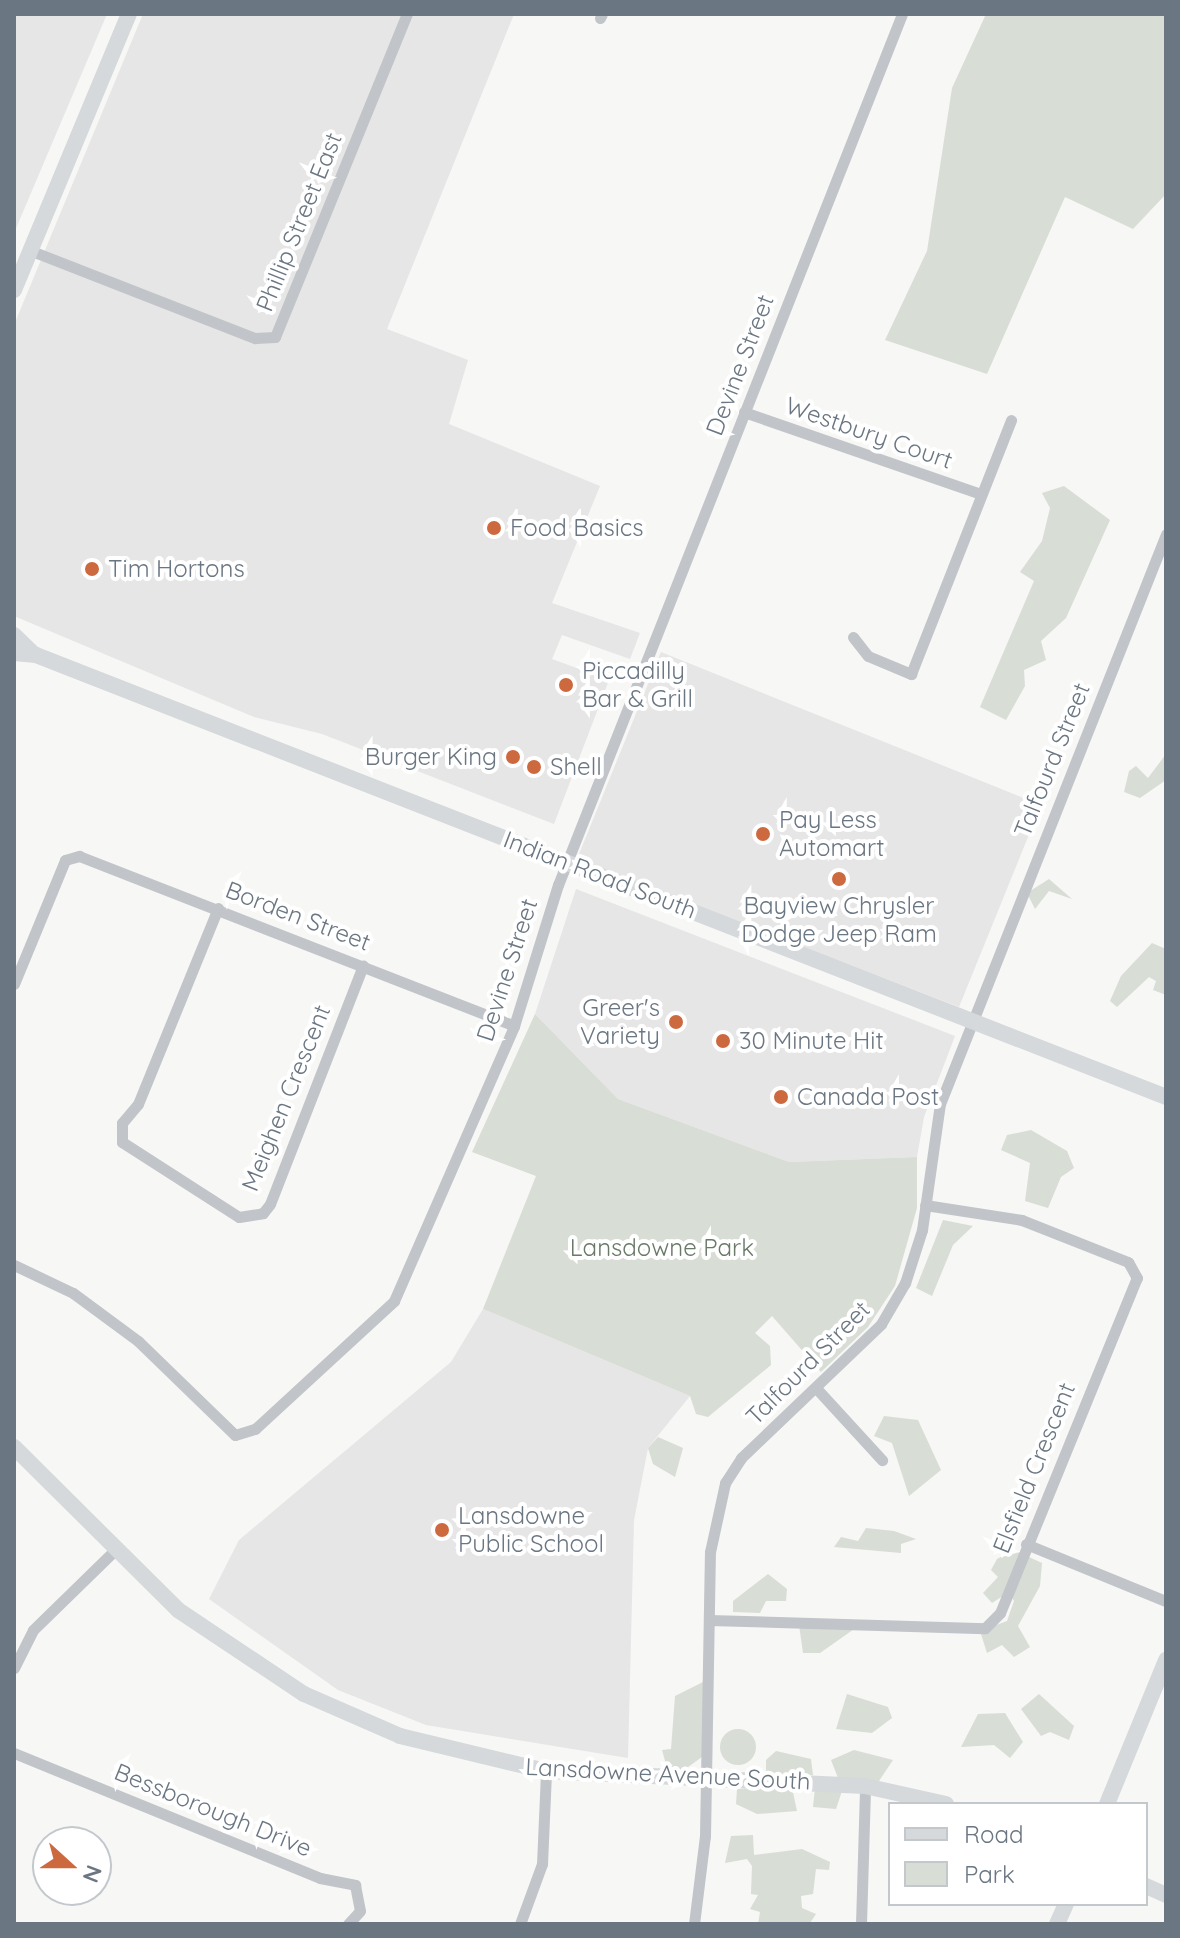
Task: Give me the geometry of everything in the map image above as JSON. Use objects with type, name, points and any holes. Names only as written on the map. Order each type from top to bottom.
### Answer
[{"type":"main road","points":[[14,290],[129,14]]},
{"type":"main road","name":"Indian Road South","points":[[14,635],[34,654]]},
{"type":"main road","name":"Indian Road South","points":[[14,653],[34,654],[1166,1097]]},
{"type":"main road","name":"Lansdowne Avenue South","points":[[14,1447],[178,1610],[304,1694],[400,1736],[546,1771],[865,1786],[937,1802]]},
{"type":"main road","points":[[1108,1802],[1166,1660]]},
{"type":"street","name":"Phillip Street East","points":[[29,250],[255,338],[275,337],[407,14]]},
{"type":"street","name":"Devine Street","points":[[14,1265],[73,1293],[138,1341],[235,1435],[255,1429],[394,1301],[514,1026],[567,862],[902,14]]},
{"type":"street","name":"Westbury Court","points":[[744,412],[981,494]]},
{"type":"street","points":[[853,637],[868,656],[911,674],[1011,420]]},
{"type":"street","name":"Talfourd Street","points":[[694,1924],[706,1779],[710,1552],[725,1483],[741,1458],[816,1388],[892,1310],[925,1205],[940,1104],[1166,534]]},
{"type":"street","name":"Borden Street","points":[[14,984],[65,860],[79,856],[514,1026]]},
{"type":"street","name":"Meighen Crescent","points":[[218,908],[138,1104],[122,1123],[122,1142],[239,1217],[263,1213],[270,1204],[363,965]]},
{"type":"street","name":"Elsfield Crescent","points":[[709,1620],[985,1628],[1000,1613],[1137,1278],[1134,1268],[1022,1220],[925,1205]]},
{"type":"street","points":[[816,1388],[882,1460]]},
{"type":"street","points":[[1026,1544],[1166,1601]]},
{"type":"street","points":[[14,1668],[33,1630],[116,1549]]},
{"type":"street","name":"Bessborough Drive","points":[[14,1753],[320,1878],[355,1885],[360,1911],[348,1924]]},
{"type":"street","points":[[520,1924],[542,1864],[546,1771]]},
{"type":"street","points":[[861,1924],[865,1786]]},
{"type":"shaded area","points":[[14,14],[107,14],[14,233]]},
{"type":"shaded area","points":[[143,14],[514,14],[387,329],[468,360],[449,424],[600,486],[552,603],[640,633],[630,659],[562,635],[552,659],[609,680],[554,824],[322,734],[254,717],[14,616],[14,325]]},
{"type":"shaded area","points":[[661,652],[1041,805],[959,1007],[577,859]]},
{"type":"shaded area","points":[[576,889],[955,1036],[924,1117],[917,1157],[789,1162],[618,1099],[535,1014]]},
{"type":"shaded area","name":"Lansdowne Public School","points":[[483,1309],[690,1396],[648,1448],[634,1520],[628,1758],[426,1725],[338,1690],[209,1599],[239,1540],[451,1362]]},
{"type":"green space","points":[[986,14],[1166,14],[1166,194],[1133,229],[1065,197],[987,374],[885,340],[927,251],[952,88]]},
{"type":"green space","points":[[1064,486],[1110,520],[1066,618],[1041,641],[1046,660],[1024,670],[1025,686],[1006,720],[980,707],[1034,581],[1020,572],[1042,541],[1050,508],[1042,493]]},
{"type":"green space","points":[[1166,754],[1166,780],[1140,798],[1124,792],[1129,771],[1136,766],[1148,778]]},
{"type":"green space","points":[[1049,879],[1072,899],[1049,891],[1035,909],[1027,893]]},
{"type":"green space","points":[[1152,943],[1166,949],[1166,995],[1153,990],[1156,981],[1149,977],[1117,1007],[1110,1001],[1121,976]]},
{"type":"green space","name":"Lansdowne Park","points":[[535,1014],[618,1099],[789,1162],[917,1157],[917,1208],[895,1286],[868,1327],[821,1372],[772,1316],[755,1333],[770,1346],[771,1365],[708,1417],[696,1414],[690,1396],[483,1309],[536,1176],[472,1152]]},
{"type":"green space","points":[[1031,1130],[1067,1151],[1074,1168],[1061,1177],[1048,1208],[1025,1201],[1030,1163],[1001,1150],[1007,1135]]},
{"type":"green space","points":[[943,1220],[973,1226],[953,1245],[932,1296],[916,1288]]},
{"type":"green space","points":[[884,1416],[918,1420],[941,1470],[909,1496],[892,1443],[874,1436]]},
{"type":"green space","points":[[658,1437],[683,1448],[675,1477],[653,1464],[648,1448]]},
{"type":"green space","points":[[866,1528],[894,1531],[916,1539],[901,1544],[901,1553],[834,1547],[841,1537],[858,1541]]},
{"type":"green space","points":[[1014,1550],[1042,1563],[1040,1586],[1018,1626],[1030,1647],[1014,1657],[1002,1645],[987,1653],[980,1631],[1007,1621],[1014,1601],[1009,1592],[992,1603],[983,1593],[998,1577],[991,1570],[997,1559]]},
{"type":"green space","points":[[768,1574],[787,1589],[786,1601],[766,1601],[760,1613],[733,1612],[733,1601]]},
{"type":"green space","points":[[799,1625],[857,1627],[820,1653],[803,1653]]},
{"type":"green space","points":[[707,1680],[706,1754],[684,1770],[667,1768],[662,1750],[671,1749],[675,1696]]},
{"type":"green space","points":[[847,1694],[888,1707],[892,1718],[872,1733],[836,1729]]},
{"type":"green space","points":[[1039,1694],[1074,1726],[1069,1740],[1050,1732],[1041,1736],[1021,1709]]},
{"type":"green space","points":[[1005,1713],[1023,1742],[1010,1758],[994,1745],[961,1747],[978,1714]]},
{"type":"green space","points":[[738,1729],[751,1734],[756,1747],[751,1760],[738,1765],[725,1760],[720,1747],[725,1734]]},
{"type":"green space","points":[[854,1750],[893,1760],[879,1781],[845,1782],[836,1809],[813,1807],[815,1788],[838,1778],[831,1760]]},
{"type":"green space","points":[[776,1751],[811,1759],[813,1775],[789,1774],[797,1811],[757,1814],[736,1804],[737,1789],[766,1787],[766,1760]]},
{"type":"green space","points":[[753,1835],[754,1855],[802,1849],[830,1862],[829,1870],[816,1869],[813,1894],[801,1896],[802,1908],[816,1914],[810,1923],[758,1924],[760,1912],[750,1909],[758,1895],[751,1894],[752,1866],[747,1859],[725,1863],[731,1836]]},
{"type":"place","name":"Food Basics","points":[[494,528]]},
{"type":"place","name":"Tim Hortons","points":[[92,569]]},
{"type":"place","name":"Piccadilly Bar & Grill","points":[[566,685]]},
{"type":"place","name":"Burger King","points":[[513,757]]},
{"type":"place","name":"Shell","points":[[534,767]]},
{"type":"place","name":"Pay Less Automart","points":[[763,834]]},
{"type":"place","name":"Bayview Chrysler Dodge Jeep Ram","points":[[839,879]]},
{"type":"place","name":"Greer's Variety","points":[[676,1022]]},
{"type":"place","name":"30 Minute Hit","points":[[723,1041]]},
{"type":"place","name":"Canada Post","points":[[781,1097]]},
{"type":"place","name":"Lansdowne Public School","points":[[442,1530]]}]
